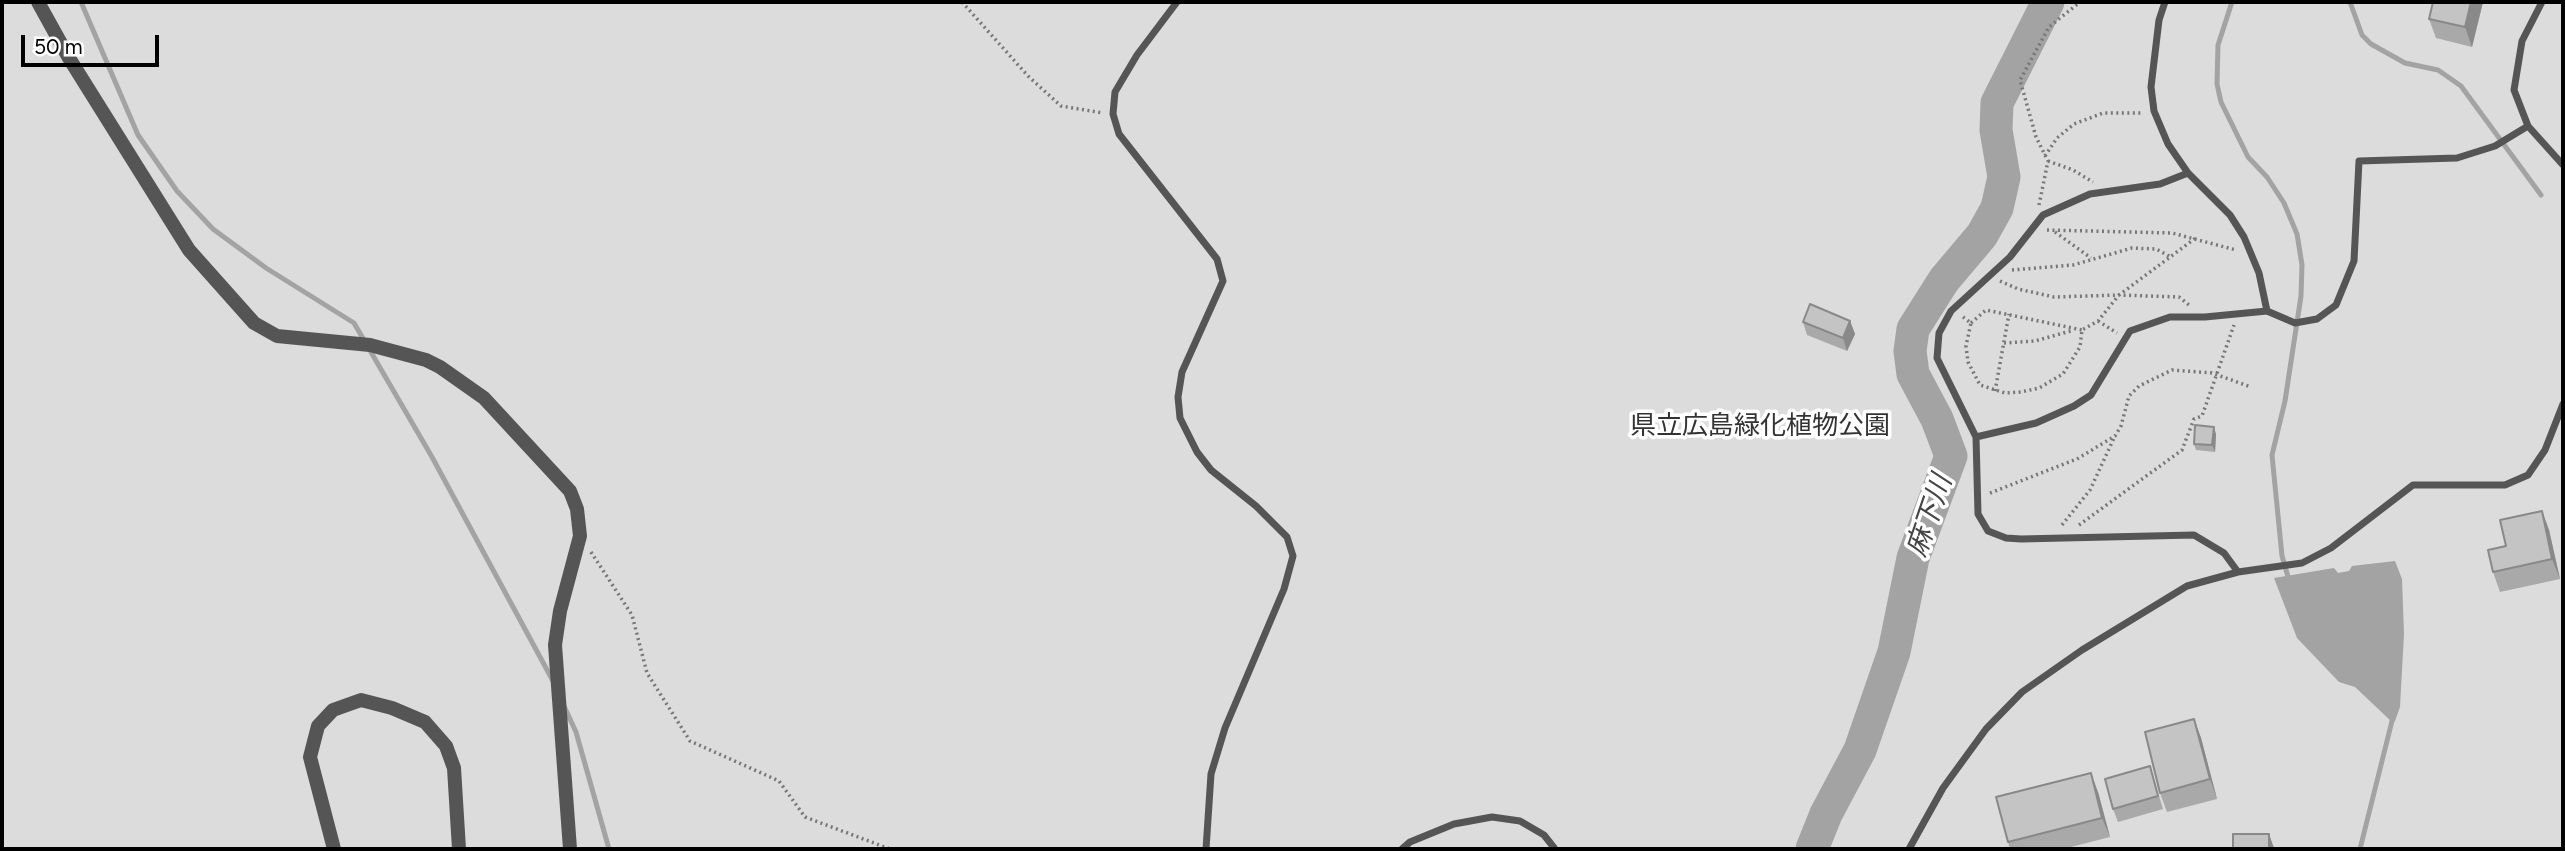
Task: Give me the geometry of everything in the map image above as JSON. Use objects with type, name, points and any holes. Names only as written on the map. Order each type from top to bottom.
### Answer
[{"type":"street","points":[[38,2],[69,58],[189,250],[254,323],[277,336],[370,345],[426,359],[456,376],[484,398],[570,491],[577,509],[580,536],[560,611],[555,645],[570,849]]},
{"type":"street","points":[[334,849],[310,757],[318,726],[333,710],[361,700],[391,708],[425,722],[446,746],[454,768],[459,849]]},
{"type":"lane","points":[[1177,2],[1137,55],[1115,92],[1113,114],[1119,134],[1217,259],[1223,281],[1182,372],[1178,397],[1181,418],[1197,452],[1211,470],[1256,506],[1287,537],[1293,556],[1284,589],[1225,728],[1211,774],[1206,849]]},
{"type":"lane","points":[[2165,2],[2151,87],[2154,111],[2168,144],[2188,173],[2230,215],[2253,258],[2267,311]]},
{"type":"lane","points":[[2542,2],[2522,41],[2514,90],[2528,126],[2563,165]]},
{"type":"lane","points":[[1976,437],[2036,423],[2074,406],[2091,395],[2130,331],[2169,317],[2205,317],[2267,311],[2295,323],[2317,320],[2336,305],[2354,261],[2359,161],[2458,158],[2495,146],[2528,126]]},
{"type":"lane","points":[[2188,173],[2160,184],[2102,190],[2043,215],[2000,268],[1951,311],[1939,333],[1937,358],[1976,437],[1978,514],[1988,531],[2006,538],[2194,535],[2224,554],[2238,572]]},
{"type":"lane","points":[[1909,849],[1943,788],[1986,729],[2022,692],[2082,650],[2187,586],[2238,572],[2302,563],[2331,548],[2413,485],[2505,485],[2528,475],[2545,450],[2563,404]]},
{"type":"lane","points":[[1402,849],[1410,842],[1454,824],[1492,817],[1520,821],[1544,835],[1555,849]]},
{"type":"path","points":[[962,2],[1028,76],[1061,106],[1113,114]]},
{"type":"path","points":[[2080,2],[2049,27],[2020,80],[2036,137],[2047,158],[2073,170],[2102,190]]},
{"type":"path","points":[[2154,111],[2104,113],[2066,129],[2047,158],[2034,227],[2053,231],[2141,230],[2197,237],[2224,244],[2253,258]]},
{"type":"path","points":[[2053,231],[2092,258]]},
{"type":"path","points":[[2004,343],[2035,341],[2098,321],[2119,295],[2197,237]]},
{"type":"path","points":[[2000,268],[2046,269],[2145,247],[2171,257]]},
{"type":"path","points":[[1992,275],[2005,284],[2037,295],[2094,298],[2119,295],[2179,297],[2205,317]]},
{"type":"path","points":[[1986,310],[2079,329],[2080,347],[2063,374],[2030,390],[1995,391],[1980,385],[1968,362],[1966,346],[1971,323],[1986,310]]},
{"type":"path","points":[[1951,311],[1971,323]]},
{"type":"path","points":[[1995,391],[2009,313]]},
{"type":"path","points":[[2098,321],[2126,338]]},
{"type":"path","points":[[2056,538],[2182,450],[2194,419],[2202,416],[2233,330]]},
{"type":"path","points":[[2056,538],[2090,490],[2121,426],[2129,396],[2139,386],[2172,370],[2193,369],[2217,374],[2251,387]]},
{"type":"path","points":[[1978,496],[2053,470],[2115,436]]},
{"type":"path","points":[[580,536],[632,615],[647,673],[690,741],[779,781],[805,817],[890,849]]},
{"type":"green space","name":"県立広島緑化植物公園","points":[[2,2],[2563,2],[2563,849],[2,849]]},
{"type":"shaded area","points":[[2395,561],[2402,579],[2404,634],[2400,707],[2395,721],[2392,722],[2355,687],[2339,682],[2297,638],[2274,578],[2334,568],[2338,573],[2349,571],[2352,566]]},
{"type":"building","points":[[2433,2],[2471,2],[2465,27],[2429,19]]},
{"type":"building","points":[[1810,304],[1850,321],[1843,338],[1803,322]]},
{"type":"building","points":[[2195,425],[2214,427],[2212,445],[2194,444]]},
{"type":"building","points":[[2542,511],[2552,559],[2493,572],[2488,550],[2506,546],[2500,520]]},
{"type":"building","points":[[2194,719],[2210,779],[2160,793],[2145,732]]},
{"type":"building","points":[[2150,766],[2158,796],[2113,809],[2105,779]]},
{"type":"building","points":[[2091,773],[2102,818],[2008,842],[1996,797]]},
{"type":"building","points":[[2233,834],[2269,834],[2269,849],[2233,849]]},
{"type":"waterway","points":[[81,2],[138,135],[177,191],[213,229],[266,268],[354,323],[432,457],[553,681]]},
{"type":"waterway","name":"麻下川","points":[[1812,849],[1826,814],[1860,750],[1894,652],[1913,558],[1951,456],[1937,419],[1913,374],[1910,351],[1913,329],[1944,280],[1982,235],[1997,208],[2004,177],[1996,130],[1997,103],[2048,2]]},
{"type":"waterway","points":[[2232,2],[2218,45],[2217,84],[2221,102],[2248,157],[2267,177],[2284,203],[2297,234],[2302,265],[2301,296],[2285,401],[2272,455],[2282,556],[2289,580]]},
{"type":"waterway","points":[[2350,2],[2362,35],[2371,44],[2405,63],[2438,70],[2461,86],[2541,195]]},
{"type":"waterway","points":[[564,706],[576,732],[609,849]]},
{"type":"waterway","points":[[2360,849],[2393,717]]}]
